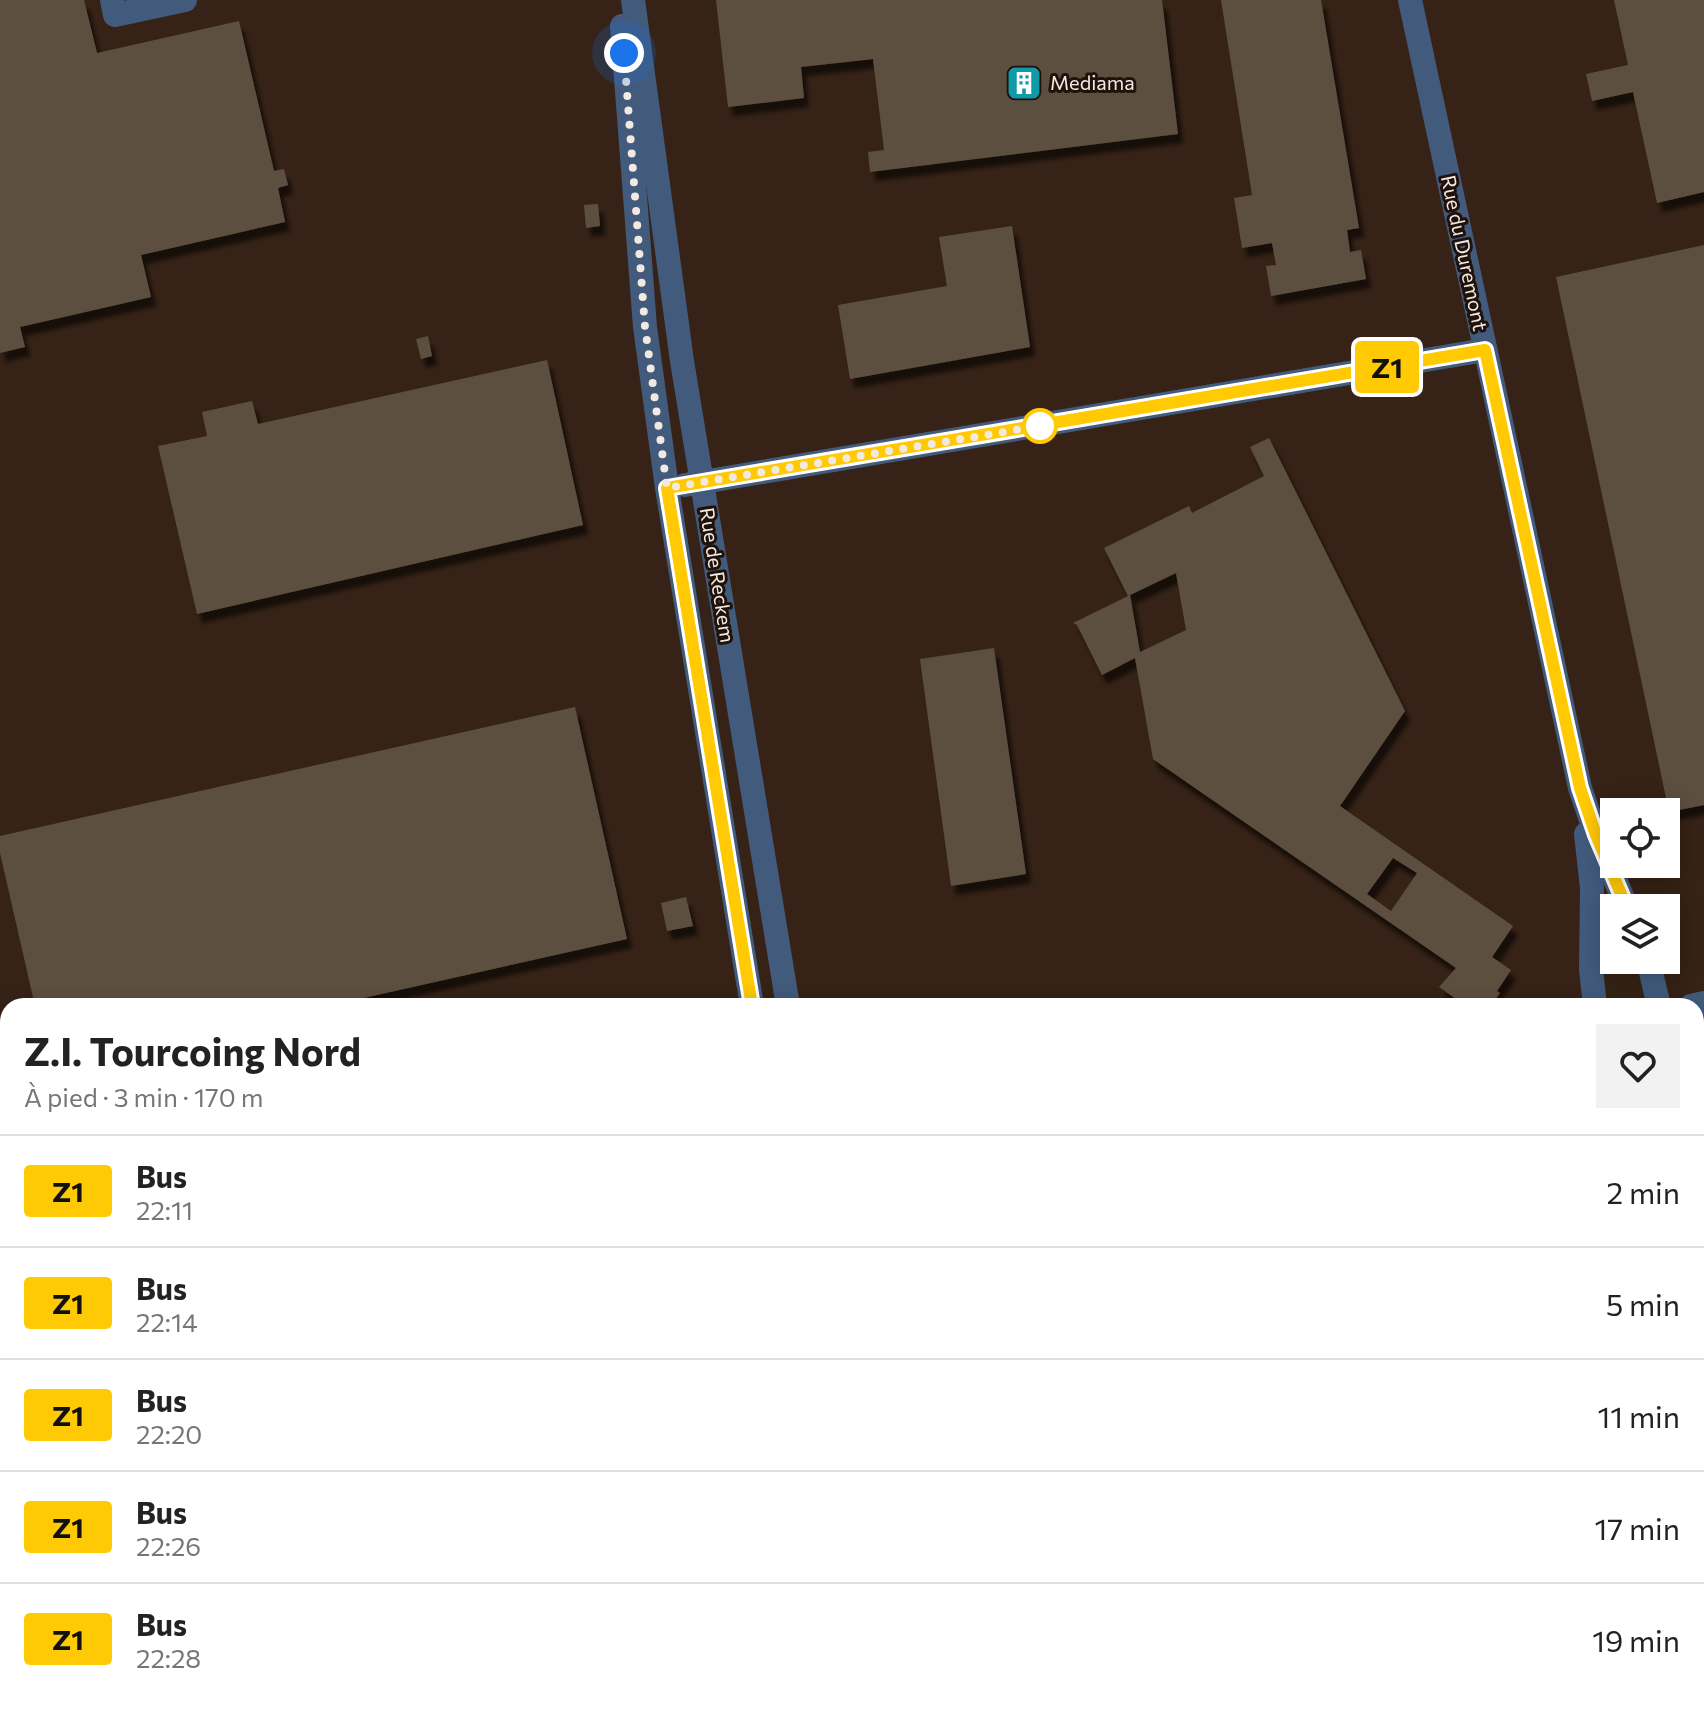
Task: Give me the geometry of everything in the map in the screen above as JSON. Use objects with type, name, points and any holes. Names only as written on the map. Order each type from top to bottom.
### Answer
[{"type":"street","points":[[112,0],[115,15],[185,0]]},
{"type":"street","name":"Rue de Reckem","points":[[620,0],[645,327],[667,488],[751,998]]},
{"type":"street","name":"Rue de Reckem","points":[[633,0],[682,361],[787,998]]},
{"type":"street","name":"Rue du Duremont","points":[[1410,0],[1580,788],[1592,888],[1591,969],[1594,998]]},
{"type":"street","points":[[667,488],[1485,350]]},
{"type":"street","name":"Rue du Duremont","points":[[1580,788],[1600,847],[1621,894]]},
{"type":"street","points":[[1651,974],[1657,998]]},
{"type":"shaded area","points":[[0,0],[1704,0],[1704,998],[0,998]]},
{"type":"building","points":[[0,0],[84,0],[97,53],[239,21],[274,171],[284,169],[288,185],[278,188],[285,222],[141,255],[151,297],[20,327],[25,347],[0,353]]},
{"type":"building","name":"Mediama","points":[[716,0],[1162,0],[1178,134],[870,172],[868,152],[884,150],[873,59],[801,67],[804,98],[728,107]]},
{"type":"building","points":[[1221,0],[1321,0],[1359,228],[1347,230],[1350,252],[1361,250],[1366,279],[1271,296],[1266,266],[1276,265],[1272,243],[1242,248],[1234,198],[1252,195]]},
{"type":"building","points":[[1614,0],[1704,0],[1704,192],[1657,203],[1633,92],[1592,101],[1586,74],[1628,65]]},
{"type":"building","points":[[598,204],[600,226],[586,228],[584,205]]},
{"type":"building","points":[[1012,226],[1030,347],[850,379],[838,305],[947,286],[939,237]]},
{"type":"building","points":[[1704,245],[1704,805],[1680,810],[1680,798],[1666,798],[1556,277]]},
{"type":"building","points":[[428,336],[432,356],[421,359],[416,339]]},
{"type":"building","points":[[547,360],[583,525],[197,614],[158,446],[207,436],[202,412],[252,401],[258,424]]},
{"type":"building","points":[[1269,438],[1405,711],[1340,806],[1513,926],[1492,957],[1511,970],[1497,991],[1500,993],[1497,998],[1455,998],[1439,987],[1456,968],[1153,759],[1135,658],[1102,675],[1077,625],[1073,623],[1128,596],[1104,548],[1189,506],[1192,513],[1264,476],[1250,447]],"holes":[[[1176,573],[1186,630],[1140,652],[1130,595]],[[1393,858],[1417,873],[1391,911],[1367,894]]]},
{"type":"building","points":[[994,648],[1026,874],[951,886],[920,659]]},
{"type":"building","points":[[575,707],[627,939],[364,998],[33,998],[0,853],[0,836]]},
{"type":"building","points":[[686,897],[693,926],[667,931],[661,903]]},
{"type":"bus line","name":"Z1","points":[[751,998],[667,488],[1485,350],[1580,788],[1621,894]]},
{"type":"place","name":"Mediama","points":[[1024,83]]},
{"type":"route","points":[[624,53],[645,327],[667,488],[1040,426]]}]
